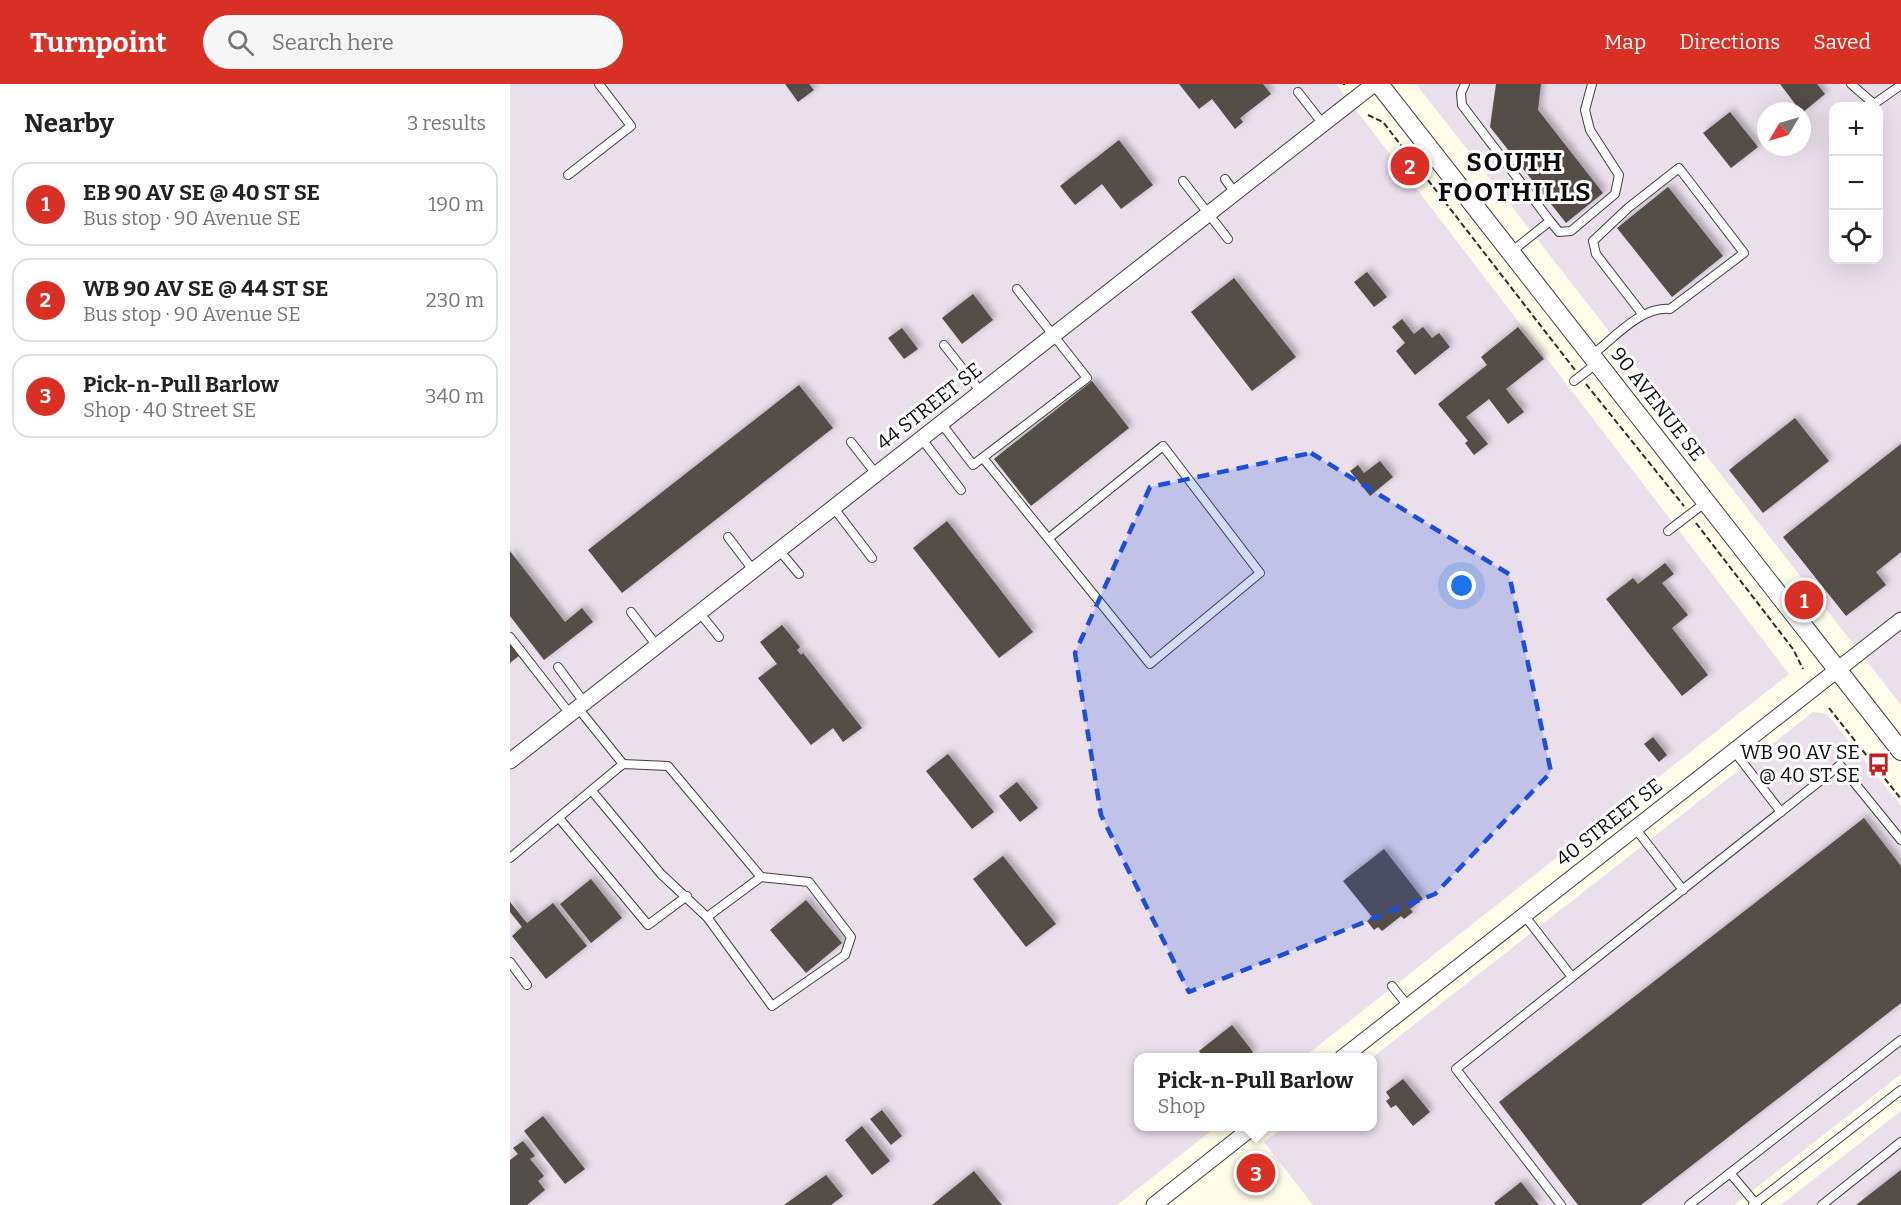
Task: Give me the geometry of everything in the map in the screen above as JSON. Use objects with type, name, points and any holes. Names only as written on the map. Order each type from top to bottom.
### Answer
[{"type":"street","name":"44 STREET SE","points":[[512,756],[578,708],[1374,84]]},
{"type":"street","name":"90 AVENUE SE","points":[[1379,84],[1901,751]]},
{"type":"street","name":"40 STREET SE","points":[[1348,1053],[1901,620]]},
{"type":"street","points":[[1154,1205],[1248,1131]]},
{"type":"lane","points":[[568,175],[631,126],[599,84]]},
{"type":"lane","points":[[1465,84],[1461,93],[1462,105],[1559,232],[1570,231],[1615,194],[1619,175],[1590,130],[1585,110],[1593,84]]},
{"type":"lane","points":[[1851,84],[1874,104],[1901,85]]},
{"type":"lane","points":[[1298,92],[1323,124]]},
{"type":"lane","points":[[1577,378],[1594,359],[1643,315],[1658,308],[1670,309],[1744,253],[1679,168],[1628,208],[1593,240],[1596,254],[1643,315]]},
{"type":"lane","points":[[1225,179],[1235,193]]},
{"type":"lane","points":[[1183,181],[1228,239]]},
{"type":"lane","points":[[1511,252],[1550,221]]},
{"type":"lane","points":[[941,423],[973,465],[1087,378],[1017,289]]},
{"type":"lane","points":[[944,345],[981,392]]},
{"type":"lane","points":[[921,438],[961,490]]},
{"type":"lane","points":[[851,442],[876,474]]},
{"type":"lane","points":[[983,458],[1150,664],[1260,573],[1163,446],[1049,538]]},
{"type":"lane","points":[[1668,531],[1706,502]]},
{"type":"lane","points":[[833,507],[872,558]]},
{"type":"lane","points":[[728,537],[753,570]]},
{"type":"lane","points":[[779,550],[799,574]]},
{"type":"lane","points":[[631,612],[657,645]]},
{"type":"lane","points":[[699,612],[719,637]]},
{"type":"lane","points":[[510,637],[578,708],[623,764]]},
{"type":"lane","points":[[558,667],[578,708]]},
{"type":"lane","points":[[1734,751],[1781,812]]},
{"type":"lane","points":[[510,858],[623,764],[668,766],[761,876],[810,882],[851,937],[845,955],[772,1006],[707,917],[662,874],[592,791]]},
{"type":"lane","points":[[1561,1205],[1456,1069],[1840,765],[1901,840]]},
{"type":"lane","points":[[559,818],[648,925],[687,896]]},
{"type":"lane","points":[[1635,828],[1683,890]]},
{"type":"lane","points":[[707,917],[761,876]]},
{"type":"lane","points":[[1524,915],[1572,977]]},
{"type":"lane","points":[[510,962],[527,985]]},
{"type":"lane","points":[[1392,986],[1408,1006]]},
{"type":"lane","points":[[1689,1205],[1900,1042]]},
{"type":"lane","points":[[1730,1173],[1755,1204],[1901,1090]]},
{"type":"lane","points":[[1822,1205],[1901,1143]]},
{"type":"path","points":[[1368,115],[1383,122],[1577,378],[1690,514],[1793,649],[1803,669]]},
{"type":"path","points":[[1828,708],[1901,800]]},
{"type":"highlighted area","points":[[1311,453],[1509,574],[1551,772],[1435,894],[1189,992],[1101,815],[1075,653],[1150,487]]},
{"type":"shaded area","points":[[510,84],[1336,84],[1789,674],[1309,1053],[1134,1053],[1134,1131],[1211,1131],[1117,1205],[510,1205]]},
{"type":"shaded area","points":[[1416,84],[1901,84],[1901,705]]},
{"type":"shaded area","points":[[1813,712],[1827,714],[1901,806],[1901,1074],[1734,1205],[1313,1205],[1264,1142],[1279,1131],[1377,1131],[1377,1054]]},
{"type":"shaded area","points":[[1901,1111],[1901,1205],[1781,1205]]},
{"type":"building","points":[[785,84],[809,84],[814,90],[798,102]]},
{"type":"building","points":[[1179,84],[1263,84],[1271,94],[1240,118],[1243,122],[1235,129],[1212,99],[1199,109]]},
{"type":"building","points":[[1496,84],[1541,84],[1538,110],[1603,193],[1566,223],[1490,127]]},
{"type":"building","points":[[1780,84],[1817,84],[1825,94],[1811,106],[1811,102],[1794,102]]},
{"type":"building","points":[[1730,112],[1757,148],[1731,168],[1703,133]]},
{"type":"building","points":[[1119,140],[1153,185],[1121,209],[1102,184],[1075,205],[1060,186]]},
{"type":"building","points":[[1668,187],[1723,256],[1672,297],[1617,228]]},
{"type":"building","points":[[1367,272],[1387,297],[1374,307],[1354,282]]},
{"type":"building","points":[[1234,278],[1296,357],[1252,391],[1191,312]]},
{"type":"building","points":[[973,294],[993,320],[962,344],[942,318]]},
{"type":"building","points":[[1402,319],[1414,334],[1423,327],[1432,338],[1439,333],[1450,347],[1415,375],[1396,351],[1405,343],[1392,327]]},
{"type":"building","points":[[1518,327],[1544,359],[1506,389],[1524,412],[1508,424],[1489,399],[1466,417],[1488,444],[1474,455],[1465,443],[1468,441],[1438,404],[1487,365],[1481,357]]},
{"type":"building","points":[[902,328],[918,349],[904,359],[888,338]]},
{"type":"building","points":[[1092,381],[1129,428],[1031,506],[994,459]]},
{"type":"building","points":[[799,385],[833,428],[622,593],[588,550]]},
{"type":"building","points":[[1795,418],[1829,461],[1763,513],[1729,470]]},
{"type":"building","points":[[1901,444],[1901,552],[1876,572],[1886,585],[1846,616],[1783,537]]},
{"type":"building","points":[[1380,461],[1393,477],[1370,496],[1350,471],[1358,465],[1364,473]]},
{"type":"building","points":[[947,521],[1033,632],[999,658],[913,548]]},
{"type":"building","points":[[510,551],[565,622],[582,608],[593,622],[544,660],[510,616]]},
{"type":"building","points":[[1665,563],[1674,574],[1662,583],[1688,615],[1672,628],[1708,675],[1682,696],[1606,599],[1633,578],[1638,584]]},
{"type":"building","points":[[782,625],[800,647],[797,650],[801,655],[803,653],[862,728],[843,742],[833,728],[811,745],[758,678],[777,664],[760,642]]},
{"type":"building","points":[[510,642],[520,655],[510,663]]},
{"type":"building","points":[[1653,737],[1667,755],[1659,762],[1644,744]]},
{"type":"building","points":[[948,754],[994,812],[972,829],[926,771]]},
{"type":"building","points":[[1017,782],[1038,808],[1020,822],[999,796]]},
{"type":"building","points":[[1864,818],[1901,866],[1901,1003],[1641,1205],[1578,1205],[1499,1102]]},
{"type":"building","points":[[1384,849],[1423,899],[1410,909],[1413,912],[1404,919],[1401,916],[1382,931],[1378,927],[1374,930],[1367,921],[1372,917],[1343,881]]},
{"type":"building","points":[[1003,856],[1056,924],[1026,947],[973,879]]},
{"type":"building","points":[[591,879],[622,918],[591,943],[560,904]]},
{"type":"building","points":[[806,900],[842,943],[806,973],[770,930]]},
{"type":"building","points":[[510,902],[527,923],[553,903],[587,946],[546,979],[512,936],[522,927],[510,912]]},
{"type":"building","points":[[1232,1025],[1253,1052],[1200,1053],[1199,1051]]},
{"type":"building","points":[[1403,1079],[1430,1112],[1413,1126],[1396,1105],[1391,1108],[1386,1101],[1390,1098],[1386,1092]]},
{"type":"building","points":[[882,1110],[902,1136],[891,1145],[870,1119]]},
{"type":"building","points":[[543,1116],[585,1169],[565,1184],[524,1131]]},
{"type":"building","points":[[862,1126],[890,1161],[872,1175],[845,1140]]},
{"type":"building","points":[[523,1141],[535,1156],[530,1159],[544,1176],[538,1181],[545,1190],[527,1205],[510,1205],[510,1160],[518,1154],[513,1148]]},
{"type":"building","points":[[1901,1170],[1901,1205],[1856,1205]]},
{"type":"building","points":[[974,1171],[1002,1205],[932,1205]]},
{"type":"building","points":[[826,1175],[843,1196],[831,1205],[784,1205]]},
{"type":"building","points":[[1521,1182],[1539,1205],[1496,1205],[1494,1203]]},
{"type":"place","name":"WB 90 AV SE @ 44 ST SE","points":[[1410,166]]},
{"type":"place","name":"EB 90 AV SE @ 40 ST SE","points":[[1804,600]]},
{"type":"place","name":"WB 90 AV SE @ 40 ST SE","points":[[1878,764]]},
{"type":"place","name":"Pick-n-Pull Barlow","points":[[1256,1173]]},
{"type":"district","name":"SOUTH FOOTHILLS","points":[[1515,177]]}]
